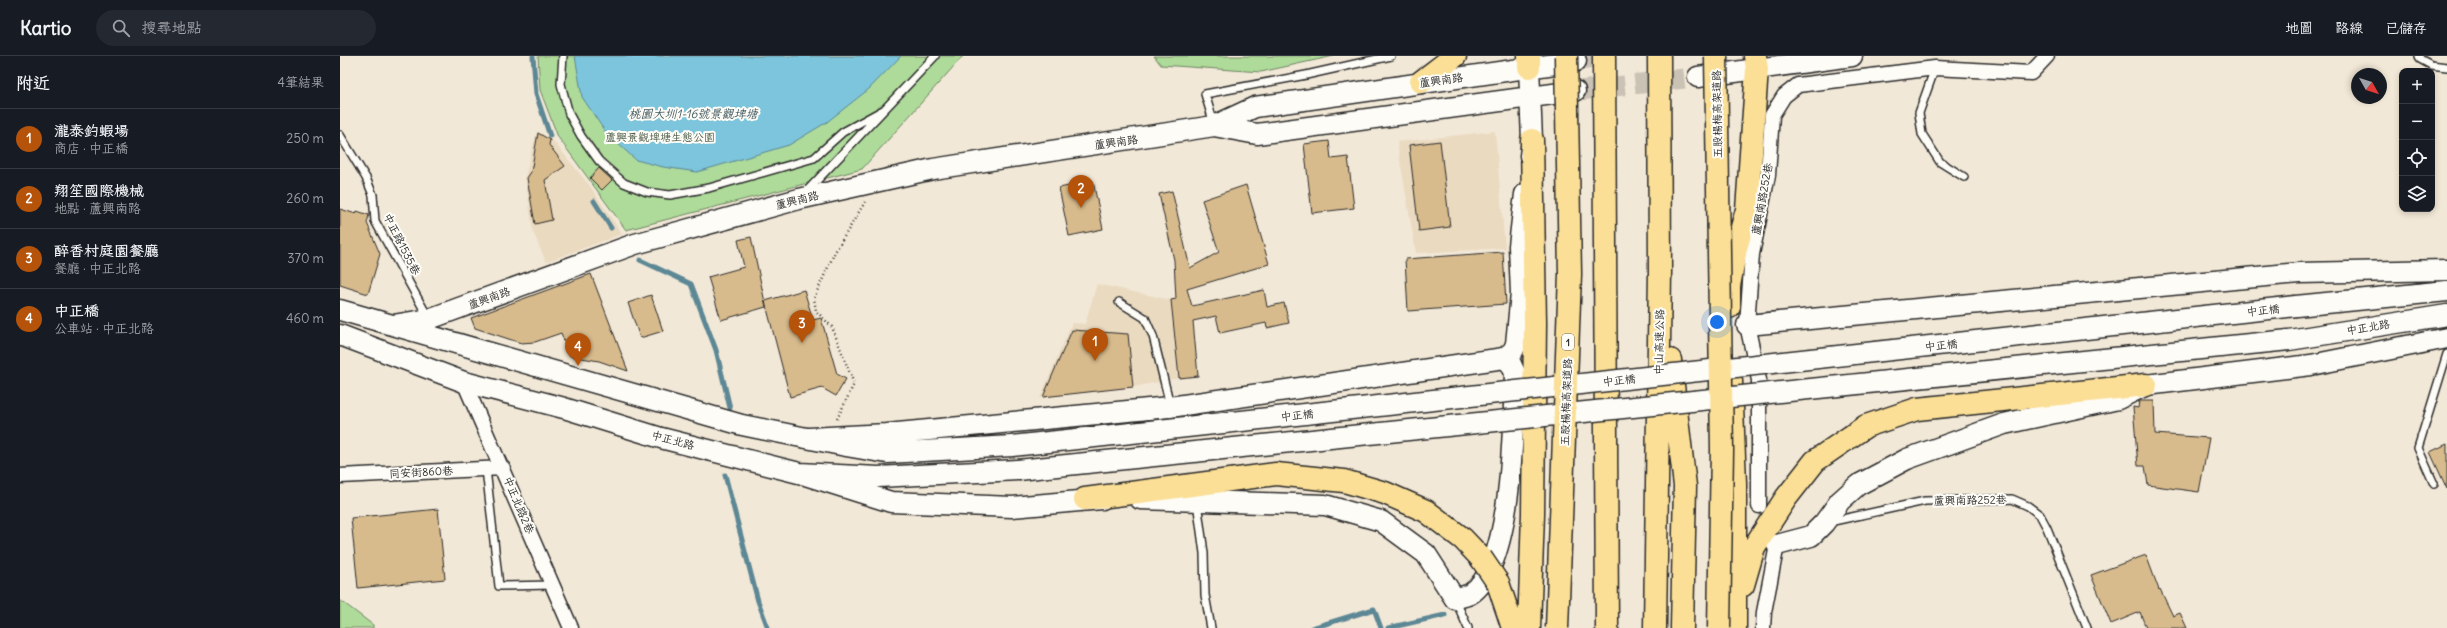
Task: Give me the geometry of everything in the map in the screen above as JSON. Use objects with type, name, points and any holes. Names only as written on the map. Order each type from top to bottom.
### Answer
[{"type":"highway","points":[[1421,82],[1455,56]]},
{"type":"highway","points":[[1604,56],[1607,628]]},
{"type":"highway","name":"中山高速公路","points":[[1655,628],[1660,271],[1659,56]]},
{"type":"highway","name":"五股楊梅高架道路","points":[[1716,56],[1722,450],[1719,628]]},
{"type":"highway","name":"五股楊梅高架道路","points":[[1557,628],[1570,274],[1571,59]]},
{"type":"highway","points":[[1736,618],[1729,286],[1736,248],[1747,210],[1756,63]]},
{"type":"highway","points":[[1529,628],[1533,514],[1535,323],[1532,140]]},
{"type":"highway","points":[[1660,271],[1685,486],[1682,628]]},
{"type":"highway","points":[[1736,618],[1754,547],[1786,498],[1815,461],[1866,426],[1917,409],[2146,385]]},
{"type":"highway","points":[[1085,499],[1276,474],[1344,481],[1385,493],[1426,511],[1462,539],[1480,558],[1498,583],[1513,628]]},
{"type":"street","points":[[1698,77],[1756,63],[1852,56]]},
{"type":"street","name":"蘆興南路252巷","points":[[1759,506],[1759,380],[1747,325],[1752,254],[1768,175],[1772,115],[1784,96],[1798,86],[1935,68],[2031,73],[2047,56]]},
{"type":"street","name":"蘆興南路","points":[[393,325],[429,319],[635,244],[799,199],[933,169],[1214,126],[1255,107],[1421,82],[1529,61],[1571,59]]},
{"type":"street","points":[[340,310],[728,421],[809,438],[887,434],[1170,407],[1504,358],[1513,351],[1516,344],[1521,293],[1520,246],[1532,140],[1529,61]]},
{"type":"street","name":"蘆興南路","points":[[1214,126],[1257,134],[1575,91]]},
{"type":"street","points":[[1747,325],[2299,273],[2447,270]]},
{"type":"street","name":"中正橋","points":[[809,438],[888,453],[1012,446],[2296,306],[2447,291]]},
{"type":"street","name":"中正北路","points":[[340,335],[464,382],[564,408],[661,438],[799,472],[878,477],[1018,470],[2289,340],[2447,315]]},
{"type":"street","points":[[1763,628],[1764,612],[1777,545],[1811,536],[1824,523],[1840,501],[1858,485],[1907,459],[2004,424],[2118,399],[2146,385],[2311,365],[2447,338]]},
{"type":"street","points":[[799,472],[891,502],[1012,507],[1085,499],[1197,500],[1325,505],[1381,521],[1426,554],[1455,599],[1470,594],[1481,583],[1497,552],[1505,519],[1512,438],[1515,373],[1511,364],[1504,358]]},
{"type":"street","name":"中正北路2巷","points":[[464,382],[503,468],[571,628]]},
{"type":"street","name":"同安街860巷","points":[[340,476],[503,468]]},
{"type":"lane","points":[[563,56],[560,84],[569,114],[581,136],[599,161],[619,179],[624,183],[647,192],[670,195],[709,188],[814,158],[843,132],[885,109]]},
{"type":"lane","points":[[799,199],[935,56]]},
{"type":"lane","points":[[1214,126],[1205,94],[1314,74],[1392,56]]},
{"type":"lane","points":[[2419,56],[2420,59],[2431,65],[2447,67]]},
{"type":"lane","points":[[1935,68],[1919,113],[1922,134],[1940,162],[1964,177]]},
{"type":"lane","name":"中正路1535巷","points":[[340,135],[366,178],[373,195],[375,221],[429,319]]},
{"type":"lane","points":[[1119,302],[1145,318],[1153,336],[1170,407]]},
{"type":"lane","points":[[2434,484],[2418,448],[2447,354]]},
{"type":"lane","points":[[486,469],[499,586],[553,585]]},
{"type":"lane","name":"蘆興南路252巷","points":[[1824,523],[1925,501],[2012,499],[2028,506],[2040,515],[2047,528],[2087,628]]},
{"type":"lane","points":[[1197,500],[1204,553],[1205,595],[1211,628]]},
{"type":"lane","points":[[1455,599],[1468,628]]},
{"type":"path","points":[[838,426],[837,420],[854,384],[832,327],[816,311],[814,298],[835,252],[870,195]]},
{"type":"shaded area","points":[[537,131],[554,142],[590,186],[622,234],[546,262],[533,232],[525,177]]},
{"type":"shaded area","points":[[1495,131],[1505,248],[1416,253],[1397,142]]},
{"type":"shaded area","points":[[1097,284],[1171,300],[1179,378],[1133,387],[1040,398],[1072,323],[1085,324]]},
{"type":"green space","name":"蘆興景觀埤塘生態公園","points":[[538,56],[963,56],[862,169],[626,230],[558,137],[540,90]]},
{"type":"green space","points":[[1154,56],[1334,56],[1261,72],[1161,65]]},
{"type":"green space","points":[[340,600],[373,625],[373,628],[340,628]]},
{"type":"water","name":"桃園大圳1-16號景觀埤塘","points":[[575,56],[901,56],[869,89],[827,122],[789,145],[697,172],[663,167],[636,160],[606,133],[582,97]]},
{"type":"building","points":[[538,133],[550,140],[549,145],[565,166],[545,180],[552,220],[535,224],[527,178],[531,172]]},
{"type":"building","points":[[1329,141],[1331,159],[1348,157],[1354,208],[1312,213],[1304,144]]},
{"type":"building","points":[[1440,141],[1450,227],[1419,231],[1409,145]]},
{"type":"building","points":[[599,168],[612,180],[602,190],[590,178]]},
{"type":"building","points":[[1093,181],[1103,229],[1069,236],[1059,188]]},
{"type":"building","points":[[1246,185],[1269,264],[1187,289],[1192,306],[1264,290],[1267,307],[1284,303],[1289,323],[1267,328],[1266,323],[1220,333],[1216,316],[1193,321],[1198,376],[1179,378],[1171,300],[1176,299],[1174,260],[1159,194],[1172,191],[1190,268],[1219,252],[1202,200]]},
{"type":"building","points":[[340,209],[356,214],[357,211],[369,215],[367,223],[380,254],[368,294],[340,285]]},
{"type":"building","points":[[751,237],[766,307],[721,320],[708,277],[744,267],[738,240]]},
{"type":"building","points":[[1503,252],[1506,304],[1408,311],[1405,259]]},
{"type":"building","points":[[591,274],[628,371],[599,361],[570,356],[561,333],[535,342],[521,343],[475,328],[471,318]]},
{"type":"building","points":[[804,290],[813,320],[821,318],[837,374],[846,379],[836,396],[822,388],[790,397],[765,301]]},
{"type":"building","points":[[651,295],[663,331],[640,338],[628,303]]},
{"type":"building","points":[[1072,330],[1128,334],[1133,387],[1043,397]]},
{"type":"building","points":[[2139,401],[2154,401],[2155,434],[2209,438],[2199,492],[2148,485],[2145,466],[2138,466],[2133,407],[2138,408]]},
{"type":"building","points":[[2447,444],[2447,489],[2430,452]]},
{"type":"building","points":[[438,509],[445,579],[358,588],[351,518]]},
{"type":"building","points":[[2146,555],[2159,590],[2160,589],[2173,616],[2180,613],[2187,628],[2146,628],[2140,612],[2111,624],[2091,575]]},
{"type":"waterway","points":[[533,56],[536,94],[550,136]]},
{"type":"waterway","points":[[594,201],[611,228]]},
{"type":"waterway","points":[[640,260],[691,284],[716,350],[730,408]]},
{"type":"waterway","points":[[725,475],[758,601],[768,628]]},
{"type":"waterway","points":[[1312,628],[1374,609],[1381,628]]},
{"type":"waterway","points":[[1388,628],[1445,615]]},
{"type":"tunnel","points":[[1576,61],[1610,56]]},
{"type":"tunnel","points":[[1575,91],[1698,77]]},
{"type":"place","name":"翔笙國際機械","points":[[1081,208]]},
{"type":"place","name":"醉香村庭園餐廳","points":[[802,343]]},
{"type":"place","name":"瀧泰釣蝦場","points":[[1095,361]]},
{"type":"place","name":"中正橋","points":[[578,366]]}]
